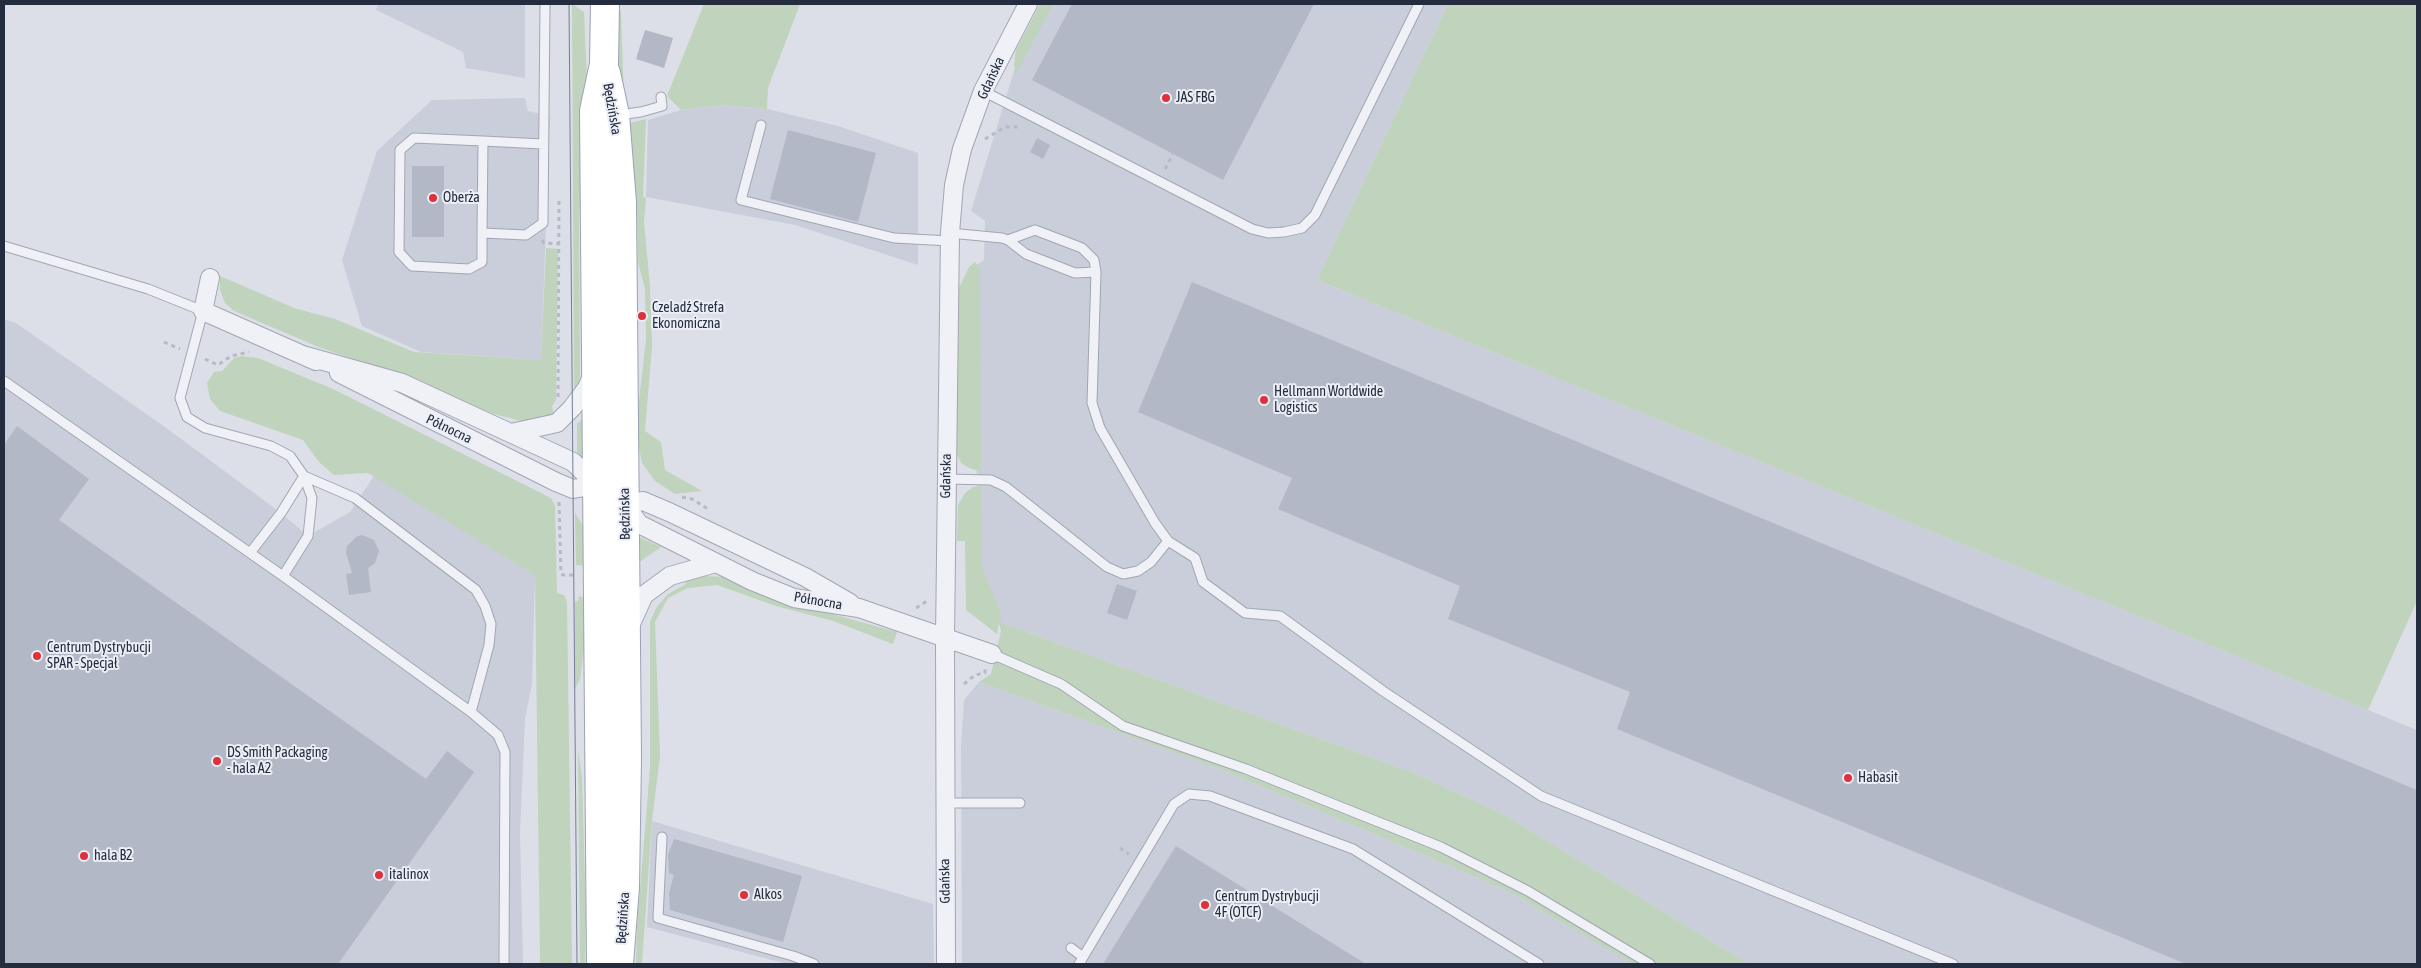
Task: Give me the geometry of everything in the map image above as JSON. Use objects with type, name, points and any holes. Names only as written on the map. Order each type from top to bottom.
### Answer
[{"type":"main road","name":"Będzińska","points":[[601,964],[594,111],[604,64],[605,4]]},
{"type":"main road","name":"Będzińska","points":[[604,64],[615,115],[622,202],[627,758],[625,887],[620,964]]},
{"type":"street","name":"Gdańska","points":[[946,964],[944,803],[946,479],[950,237],[954,185],[958,164],[983,91],[1028,4]]},
{"type":"street","points":[[204,311],[210,278]]},
{"type":"street","name":"Północna","points":[[204,311],[306,356],[556,482],[573,489],[596,486]]},
{"type":"street","name":"Północna","points":[[306,356],[402,382],[573,462],[596,486],[625,504],[639,524],[752,581],[794,598],[859,608],[990,654]]},
{"type":"street","points":[[511,433],[557,423],[572,408],[587,388],[596,364]]},
{"type":"street","name":"Północna","points":[[625,504],[643,501],[669,512],[805,577],[859,608]]},
{"type":"street","points":[[626,635],[644,596],[670,576],[716,563]]},
{"type":"lane","points":[[482,233],[526,235],[543,223],[545,4]]},
{"type":"lane","points":[[983,91],[1252,229],[1268,233],[1284,232],[1302,228],[1315,215],[1419,4]]},
{"type":"lane","points":[[615,115],[641,112],[662,106],[661,97]]},
{"type":"lane","points":[[761,125],[741,200],[894,238],[950,237],[1008,240],[1035,230],[1082,248],[1094,260],[1096,272],[1092,403],[1100,428],[1168,541],[1195,558],[1203,582],[1245,613],[1280,616],[1383,691],[1541,796],[1953,964]]},
{"type":"lane","points":[[483,141],[482,262],[469,269],[412,266],[399,252],[400,150],[414,138],[483,141],[543,144]]},
{"type":"lane","points":[[1008,240],[1026,254],[1075,273],[1096,272]]},
{"type":"lane","points":[[4,246],[174,297],[204,311],[180,398],[187,417],[205,428],[270,446],[290,456],[304,476],[312,498],[308,536],[283,576]]},
{"type":"lane","points":[[4,381],[283,576],[471,712],[498,735],[505,752],[504,964]]},
{"type":"lane","points":[[250,553],[281,513],[304,476]]},
{"type":"lane","points":[[304,476],[355,498],[476,590],[485,606],[491,624],[489,645],[471,712]]},
{"type":"lane","points":[[946,479],[991,480],[1006,488],[1107,567],[1123,574],[1138,571],[1151,562],[1168,541]]},
{"type":"lane","points":[[990,654],[1061,684],[1123,726],[1246,769],[1441,847],[1528,891],[1650,964]]},
{"type":"lane","points":[[1071,948],[1081,960],[1174,804],[1189,794],[1210,796],[1353,849],[1539,964]]},
{"type":"lane","points":[[944,803],[1020,802]]},
{"type":"lane","points":[[662,837],[658,918],[814,964]]},
{"type":"path","points":[[557,423],[559,196]]},
{"type":"path","points":[[910,609],[924,604],[928,593]]},
{"type":"path","points":[[985,673],[990,654]]},
{"type":"shaded area","points":[[378,4],[525,4],[525,78],[466,68],[463,52],[376,10]]},
{"type":"shaded area","points":[[1048,4],[1448,4],[1317,280],[2417,730],[2417,964],[1749,964],[1503,814],[1414,773],[999,622],[978,572],[974,267],[984,260],[985,221],[971,211],[1015,68]]},
{"type":"shaded area","points":[[525,98],[528,111],[550,116],[541,360],[421,352],[362,326],[342,260],[377,151],[432,100]]},
{"type":"shaded area","points":[[722,105],[767,109],[838,126],[918,153],[918,265],[795,225],[646,197],[648,120],[681,110]]},
{"type":"shaded area","points":[[4,319],[16,323],[165,427],[281,513],[308,536],[350,512],[376,473],[535,575],[532,684],[525,719],[520,833],[523,964],[4,964]]},
{"type":"shaded area","points":[[979,682],[1227,772],[1504,889],[1633,964],[962,964],[961,746],[964,700]]},
{"type":"shaded area","name":"Alkos","points":[[652,821],[933,904],[934,964],[787,964],[647,927]]},
{"type":"green space","points":[[572,4],[584,12],[587,82],[579,219],[580,372],[579,385],[574,393]]},
{"type":"green space","points":[[704,4],[800,4],[768,88],[767,109],[722,105],[681,110],[667,96]]},
{"type":"green space","points":[[1040,4],[1053,4],[1016,74],[1014,65],[1016,50]]},
{"type":"green space","points":[[1448,4],[2417,4],[2417,601],[2368,710],[1317,280]]},
{"type":"green space","points":[[618,11],[621,11],[624,99],[619,99]]},
{"type":"green space","points":[[646,119],[643,197],[646,198],[644,223],[650,286],[652,346],[645,431],[661,442],[665,470],[702,491],[675,494],[655,481],[642,463],[638,442],[638,410],[646,339],[645,289],[638,262],[637,209],[630,123]]},
{"type":"green space","points":[[546,248],[558,249],[556,400],[552,406],[554,414],[538,420],[521,421],[494,414],[395,373],[321,348],[234,311],[225,303],[220,290],[220,276],[294,308],[335,319],[414,352],[541,360]]},
{"type":"green space","points":[[975,262],[980,268],[981,472],[961,463],[956,452],[959,288],[969,267]]},
{"type":"green space","points":[[241,356],[258,358],[333,389],[551,498],[555,506],[557,593],[564,595],[567,602],[572,964],[540,964],[535,575],[368,473],[334,475],[319,462],[303,440],[220,411],[210,399],[207,383],[214,372],[222,371],[234,358]]},
{"type":"green space","points":[[585,416],[586,458],[577,455],[577,424]]},
{"type":"green space","points":[[981,486],[982,567],[1002,617],[999,622],[1414,773],[1503,814],[1749,964],[1633,964],[1504,889],[1227,772],[979,682],[991,674],[1001,631],[999,623],[997,634],[966,610],[965,541],[957,541],[958,505],[965,493],[973,487]]},
{"type":"green space","points":[[575,513],[586,530],[589,566],[576,565]]},
{"type":"green space","points":[[639,537],[661,547],[635,565]]},
{"type":"green space","points":[[705,576],[725,577],[814,609],[897,632],[893,644],[833,621],[776,606],[717,585],[688,588],[668,598],[655,622],[660,756],[652,821],[642,964],[636,964],[637,926],[650,768],[650,622],[656,608],[668,594],[686,584],[684,579]]},
{"type":"green space","points":[[579,596],[585,598],[585,641],[580,679],[575,689],[575,602],[578,601]]},
{"type":"green space","points":[[578,751],[582,776],[586,918],[585,964],[580,964]]},
{"type":"building","name":"JAS FBG","points":[[1072,4],[1314,4],[1223,180],[1032,80]]},
{"type":"building","points":[[645,30],[673,38],[664,68],[636,59]]},
{"type":"building","points":[[788,130],[876,153],[858,222],[770,199]]},
{"type":"building","points":[[1037,138],[1050,145],[1043,159],[1030,152]]},
{"type":"building","points":[[412,166],[444,166],[444,237],[412,237]]},
{"type":"building","points":[[1192,282],[2417,790],[2417,964],[2186,964],[1617,729],[1630,692],[1448,619],[1460,586],[1278,509],[1292,478],[1138,412]]},
{"type":"building","name":"DS Smith Packaging - hala A2","points":[[17,426],[89,479],[59,520],[426,779],[447,751],[474,772],[338,964],[4,964],[4,445]]},
{"type":"building","points":[[362,535],[374,540],[379,551],[375,563],[368,568],[371,592],[349,595],[346,574],[352,573],[346,553],[347,546],[356,537]]},
{"type":"building","points":[[1117,584],[1137,591],[1127,620],[1107,613]]},
{"type":"building","name":"Alkos","points":[[674,839],[802,876],[783,942],[670,910],[669,893],[674,875],[669,873],[668,855]]},
{"type":"building","name":"Centrum Dystrybucji 4F (OTCF)","points":[[1176,846],[1366,964],[1103,964]]},
{"type":"tram line","points":[[569,4],[577,964]]},
{"type":"place","name":"JAS FBG","points":[[1166,98]]},
{"type":"place","name":"Oberża","points":[[433,198]]},
{"type":"place","name":"Czeladź Strefa Ekonomiczna","points":[[642,316]]},
{"type":"place","name":"Hellmann Worldwide Logistics","points":[[1264,400]]},
{"type":"place","name":"Centrum Dystrybucji SPAR - Specjał","points":[[37,656]]},
{"type":"place","name":"DS Smith Packaging - hala A2","points":[[217,761]]},
{"type":"place","name":"Habasit","points":[[1848,778]]},
{"type":"place","name":"hala B2","points":[[84,856]]},
{"type":"place","name":"italinox","points":[[379,875]]},
{"type":"place","name":"Alkos","points":[[744,895]]},
{"type":"place","name":"Centrum Dystrybucji 4F (OTCF)","points":[[1205,905]]}]
